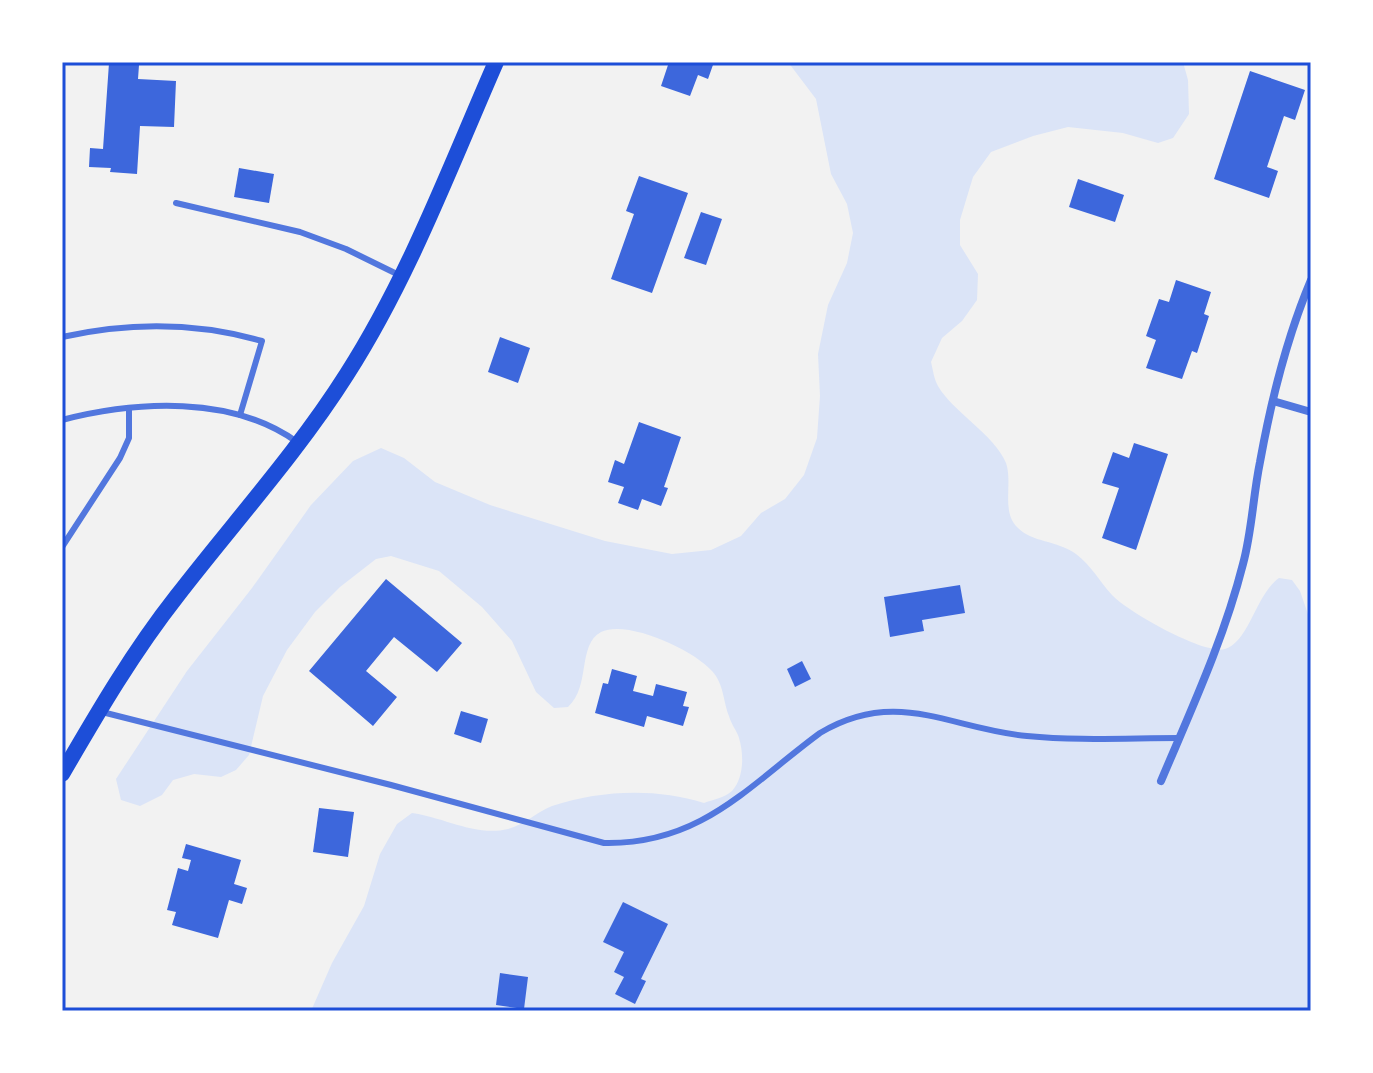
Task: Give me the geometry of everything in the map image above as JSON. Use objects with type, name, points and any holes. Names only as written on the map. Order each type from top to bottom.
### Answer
[{"type":"main road","points":[[62,774],[122,671],[178,595],[300,444],[349,372],[401,276],[496,62]]},
{"type":"street","points":[[1161,781],[1219,643],[1235,592],[1244,561],[1273,401],[1293,328],[1311,280]]},
{"type":"street","points":[[1273,401],[1311,412]]},
{"type":"lane","points":[[176,203],[300,232],[346,249],[401,276]]},
{"type":"lane","points":[[62,337],[124,327],[169,326],[213,329],[262,341],[240,415]]},
{"type":"lane","points":[[62,420],[129,408],[198,409],[240,415],[274,426],[300,444]]},
{"type":"lane","points":[[62,547],[120,458],[129,438],[129,408]]},
{"type":"lane","points":[[98,711],[604,843],[621,844],[659,838],[714,815],[820,733],[832,725],[863,715],[898,711],[923,713],[1006,734],[1037,737],[1179,738]]},
{"type":"shaded area","points":[[788,62],[1183,62],[1188,80],[1189,114],[1173,138],[1158,143],[1123,133],[1068,127],[991,152],[973,177],[960,220],[960,245],[978,274],[977,300],[962,321],[942,338],[931,362],[944,395],[993,443],[1006,463],[1008,505],[1017,527],[1030,536],[1076,554],[1112,595],[1133,611],[1184,639],[1225,649],[1233,645],[1247,628],[1264,595],[1279,578],[1292,580],[1300,591],[1311,623],[1311,1011],[311,1011],[332,963],[364,906],[380,854],[397,824],[412,813],[472,829],[496,831],[514,827],[552,806],[609,794],[648,793],[704,803],[732,791],[741,773],[741,744],[719,681],[691,654],[643,633],[612,629],[601,632],[589,646],[575,698],[568,707],[554,708],[536,692],[512,641],[482,607],[439,571],[391,556],[376,559],[340,587],[315,612],[287,650],[263,696],[249,755],[236,770],[221,777],[194,774],[173,780],[162,795],[140,806],[121,800],[116,779],[187,671],[252,588],[311,505],[353,461],[381,448],[404,458],[435,482],[490,505],[605,541],[672,554],[711,550],[741,536],[761,513],[785,499],[804,475],[817,438],[820,396],[818,354],[828,305],[847,263],[853,233],[847,204],[831,174],[816,99]]},
{"type":"building","points":[[669,62],[714,62],[708,79],[698,75],[690,96],[661,86]]},
{"type":"building","points":[[109,63],[139,65],[138,79],[176,81],[174,127],[140,126],[137,174],[89,167],[90,148],[103,149]]},
{"type":"building","points":[[1250,71],[1305,90],[1295,120],[1284,116],[1267,167],[1278,171],[1269,198],[1214,179]]},
{"type":"building","points":[[239,168],[274,174],[269,203],[234,197]]},
{"type":"building","points":[[639,176],[688,193],[652,293],[611,279],[634,214],[626,211]]},
{"type":"building","points":[[1078,179],[1124,195],[1115,222],[1069,207]]},
{"type":"building","points":[[701,212],[722,219],[706,265],[684,258]]},
{"type":"building","points":[[1176,280],[1211,292],[1204,314],[1209,316],[1197,353],[1192,351],[1182,379],[1146,368],[1156,340],[1146,336],[1159,299],[1169,302]]},
{"type":"building","points":[[500,337],[530,348],[518,383],[488,372]]},
{"type":"building","points":[[639,422],[681,437],[664,487],[668,488],[661,506],[642,499],[638,510],[618,503],[624,487],[608,482],[615,460],[624,464]]},
{"type":"building","points":[[1134,443],[1168,454],[1136,550],[1102,538],[1119,488],[1102,483],[1113,452],[1129,458]]},
{"type":"building","points":[[386,579],[462,643],[437,672],[394,637],[366,671],[397,697],[373,726],[309,671]]},
{"type":"building","points":[[960,585],[965,613],[922,620],[924,631],[890,637],[884,597]]},
{"type":"building","points":[[802,661],[811,679],[795,687],[787,669]]},
{"type":"building","points":[[612,669],[637,676],[633,691],[653,696],[656,684],[687,692],[683,706],[689,707],[683,726],[647,716],[644,727],[595,713],[603,683],[608,684]]},
{"type":"building","points":[[461,711],[488,719],[481,743],[454,734]]},
{"type":"building","points":[[319,808],[354,812],[348,857],[313,852]]},
{"type":"building","points":[[186,844],[241,860],[234,884],[247,888],[242,904],[229,900],[218,938],[172,925],[176,912],[167,910],[178,868],[188,871],[191,860],[182,858]]},
{"type":"building","points":[[623,902],[668,924],[641,979],[646,981],[635,1004],[615,994],[624,977],[614,972],[624,952],[603,942]]},
{"type":"building","points":[[500,973],[528,977],[524,1009],[496,1005]]}]
